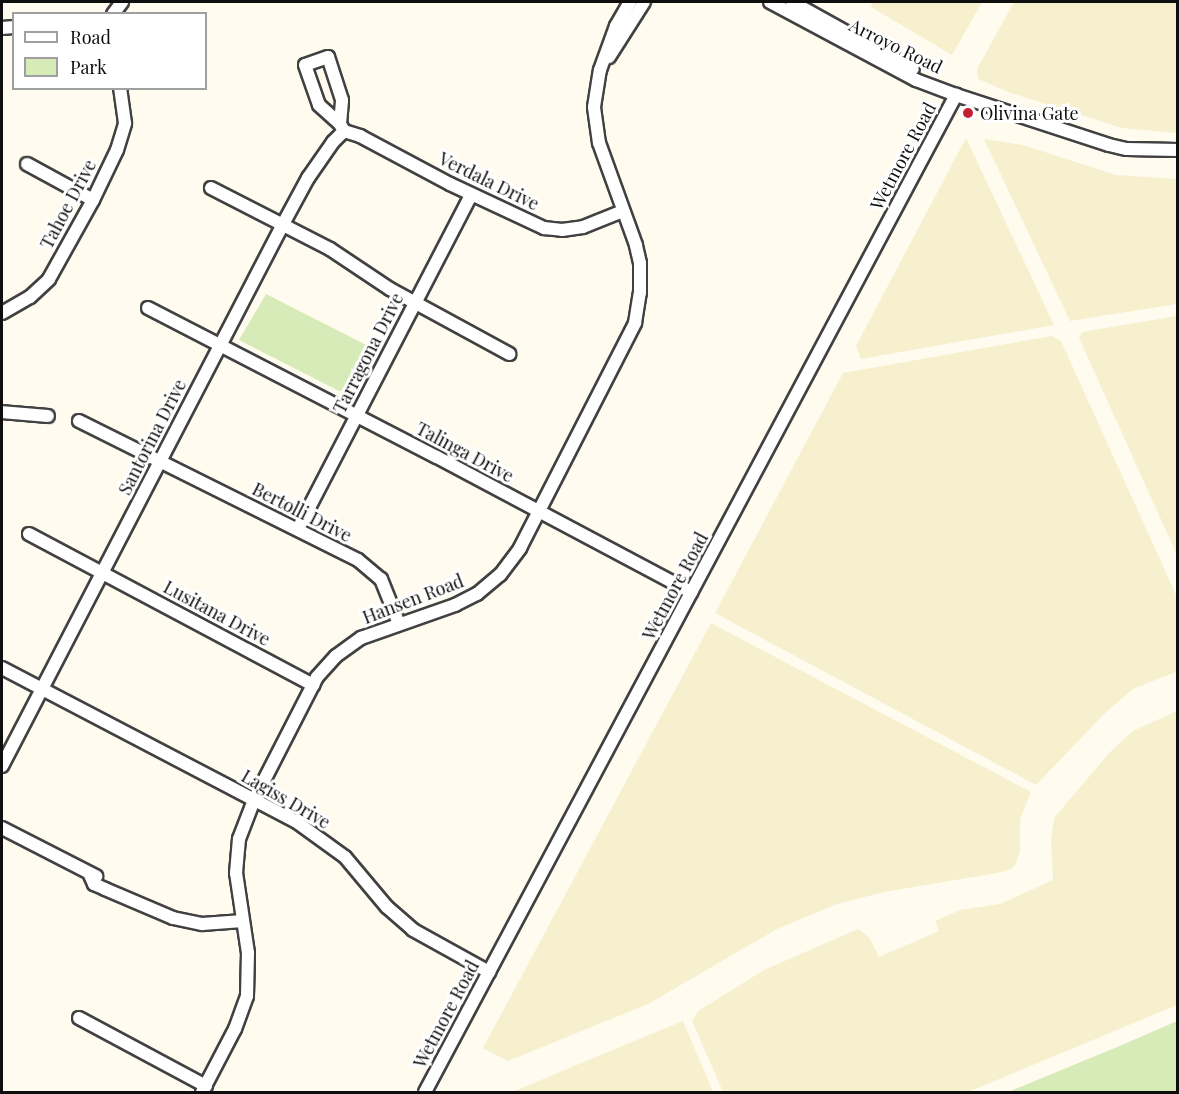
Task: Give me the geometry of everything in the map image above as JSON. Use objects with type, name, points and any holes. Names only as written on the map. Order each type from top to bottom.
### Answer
[{"type":"street","name":"Hansen Road","points":[[204,1089],[235,1029],[247,996],[249,967],[237,889],[236,857],[243,825],[317,677],[348,646],[361,638],[454,605],[495,581],[510,564],[635,323],[640,293],[640,263],[596,132],[594,95],[600,70],[616,26],[630,2]]},
{"type":"street","name":"Hansen Road","points":[[600,70],[627,32],[644,2]]},
{"type":"street","name":"Arroyo Road","points":[[770,2],[916,80],[944,89]]},
{"type":"street","name":"Arroyo Road","points":[[792,2],[956,95],[1109,145],[1127,149],[1178,150]]},
{"type":"street","points":[[328,57],[342,100],[342,127],[319,105],[304,65],[328,57]]},
{"type":"street","name":"Tahoe Drive","points":[[2,313],[30,297],[49,279],[93,200],[117,150],[125,123],[120,90]]},
{"type":"street","name":"Wetmore Road","points":[[424,1092],[956,95]]},
{"type":"street","name":"Verdala Drive","points":[[342,127],[471,195],[528,221],[552,229],[583,227],[623,211]]},
{"type":"street","name":"Santorina Drive","points":[[2,766],[282,226],[308,178],[342,127]]},
{"type":"street","points":[[27,164],[93,200]]},
{"type":"street","points":[[211,188],[330,249],[390,289],[509,354]]},
{"type":"street","name":"Tarragona Drive","points":[[298,529],[471,195]]},
{"type":"street","name":"Talinga Drive","points":[[148,308],[692,592]]},
{"type":"street","points":[[2,412],[48,416]]},
{"type":"street","name":"Bertolli Drive","points":[[79,421],[358,560],[374,572],[385,586],[399,624]]},
{"type":"street","name":"Lusitana Drive","points":[[29,534],[313,685]]},
{"type":"street","name":"Lagiss Drive","points":[[2,668],[298,823],[339,852],[365,878],[387,907],[413,930],[489,972]]},
{"type":"street","points":[[2,828],[90,875],[94,884],[117,892],[166,916],[188,922],[210,924],[243,921]]},
{"type":"street","points":[[79,1018],[204,1089]]},
{"type":"shaded area","points":[[872,2],[982,2],[952,55],[871,7]]},
{"type":"shaded area","points":[[1014,2],[1177,2],[1177,133],[1122,128],[1011,93],[978,79],[977,69]]},
{"type":"shaded area","points":[[966,138],[1054,325],[861,359],[856,346]]},
{"type":"shaded area","points":[[984,139],[1023,145],[1116,175],[1177,179],[1177,304],[1070,321]]},
{"type":"shaded area","points":[[1178,316],[1177,555],[1079,338],[1082,332]]},
{"type":"shaded area","points":[[1052,336],[1061,341],[1177,597],[1178,671],[1133,689],[1104,714],[1036,785],[715,613],[843,373]]},
{"type":"shaded area","points":[[711,623],[1031,792],[1020,819],[1020,850],[1016,864],[1011,869],[997,873],[884,892],[837,904],[777,929],[648,1004],[508,1061],[483,1048]]},
{"type":"shaded area","points":[[1177,711],[1177,1005],[968,1092],[723,1092],[692,1021],[698,1011],[764,970],[858,929],[869,937],[879,957],[939,931],[935,921],[960,910],[1000,904],[1053,880],[1051,840],[1054,818],[1110,752],[1133,731]]},
{"type":"shaded area","points":[[683,1021],[713,1092],[512,1092],[639,1039]]},
{"type":"green space","points":[[266,294],[378,351],[353,398],[239,340]]},
{"type":"green space","points":[[1177,1021],[1177,1092],[1008,1092],[1122,1045]]},
{"type":"place","name":"Olivina Gate","points":[[968,113]]}]
